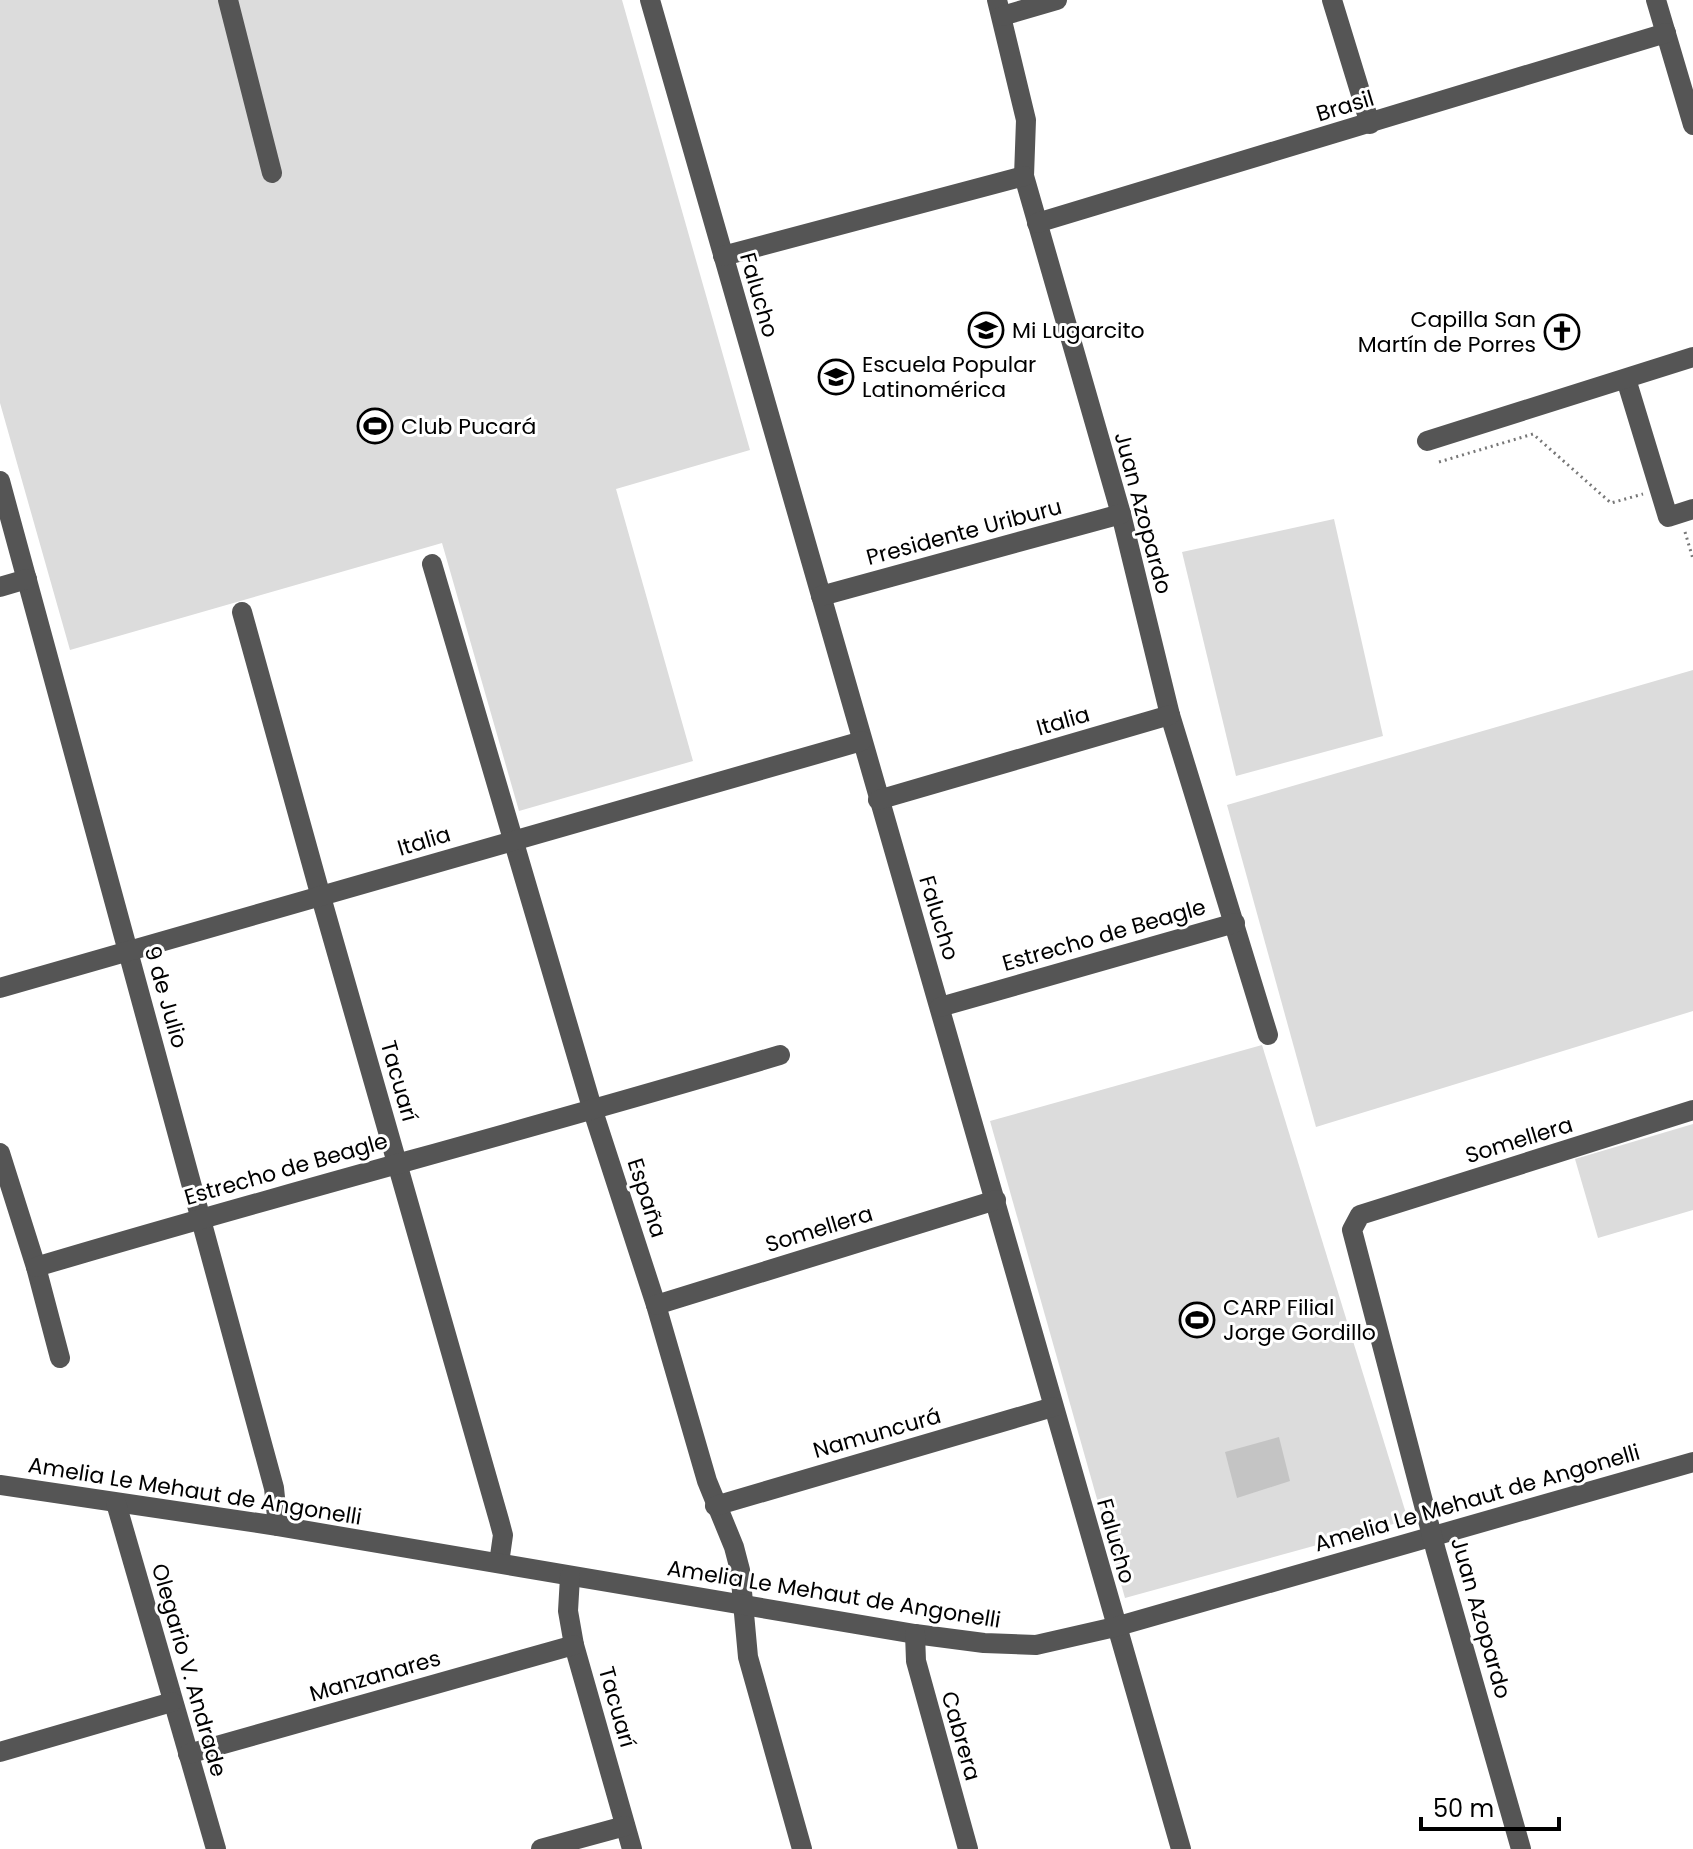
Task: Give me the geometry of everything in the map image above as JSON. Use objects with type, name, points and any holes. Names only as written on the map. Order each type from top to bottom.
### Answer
[{"type":"street","points":[[228,0],[272,173]]},
{"type":"street","name":"Falucho","points":[[650,0],[1181,1849]]},
{"type":"street","points":[[1000,8],[1057,0]]},
{"type":"street","points":[[1332,0],[1370,124]]},
{"type":"street","points":[[1656,0],[1693,125]]},
{"type":"street","name":"Juan Azopardo","points":[[1000,8],[1026,120],[1024,176],[1121,514],[1170,715],[1268,1035]]},
{"type":"street","name":"Brasil","points":[[1037,223],[1666,33]]},
{"type":"street","points":[[723,256],[1024,176]]},
{"type":"street","points":[[1427,441],[1693,357]]},
{"type":"street","points":[[1626,379],[1668,517],[1693,509]]},
{"type":"street","name":"9 de Julio","points":[[0,481],[274,1488],[278,1526]]},
{"type":"street","name":"Presidente Uriburu","points":[[821,596],[1121,514]]},
{"type":"street","name":"España","points":[[432,564],[593,1111],[656,1305],[715,1506],[734,1547],[740,1570],[748,1657],[802,1849]]},
{"type":"street","points":[[0,587],[27,579]]},
{"type":"street","name":"Tacuarí","points":[[242,612],[503,1535],[499,1563]]},
{"type":"street","name":"Italia","points":[[878,800],[1170,715]]},
{"type":"street","name":"Italia","points":[[0,988],[862,741]]},
{"type":"street","name":"Estrecho de Beagle","points":[[940,1007],[1235,923]]},
{"type":"street","name":"Estrecho de Beagle","points":[[36,1267],[398,1162],[593,1111],[780,1055]]},
{"type":"street","name":"Somellera","points":[[1360,1215],[1693,1110]]},
{"type":"street","points":[[0,1153],[36,1267],[60,1358]]},
{"type":"street","name":"Somellera","points":[[656,1305],[996,1200]]},
{"type":"street","name":"Juan Azopardo","points":[[1360,1215],[1352,1230],[1432,1536],[1521,1849]]},
{"type":"street","name":"Namuncurá","points":[[715,1506],[1053,1407]]},
{"type":"street","name":"Amelia Le Mehaut de Angonelli","points":[[0,1485],[278,1526],[915,1634],[984,1643],[1036,1645],[1115,1627],[1693,1462]]},
{"type":"street","name":"Olegario V. Andrade","points":[[116,1503],[216,1849]]},
{"type":"street","name":"Tacuarí","points":[[570,1577],[568,1611],[574,1645],[632,1849]]},
{"type":"street","name":"Cabrera","points":[[915,1634],[916,1661],[968,1849]]},
{"type":"street","name":"Manzanares","points":[[188,1754],[574,1645]]},
{"type":"street","points":[[0,1752],[172,1702]]},
{"type":"street","points":[[541,1849],[625,1826]]},
{"type":"path","points":[[1439,462],[1533,434],[1611,503],[1656,490],[1662,512],[1666,511]]},
{"type":"shaded area","name":"Club Pucará","points":[[0,0],[622,0],[750,450],[616,489],[693,761],[519,811],[442,543],[70,650],[0,403]]},
{"type":"shaded area","points":[[1334,519],[1383,736],[1236,776],[1182,552]]},
{"type":"shaded area","points":[[1693,670],[1693,1011],[1316,1127],[1227,805]]},
{"type":"shaded area","name":"CARP Filial Jorge Gordillo","points":[[1262,1045],[1408,1520],[1125,1598],[990,1121]]},
{"type":"shaded area","points":[[1693,1124],[1693,1210],[1598,1238],[1575,1159]]},
{"type":"building","points":[[1279,1437],[1290,1481],[1237,1498],[1225,1452]]},
{"type":"place","name":"Mi Lugarcito","points":[[986,330]]},
{"type":"place","name":"Capilla San Martín de Porres","points":[[1562,332]]},
{"type":"place","name":"Escuela Popular Latinomérica","points":[[836,377]]},
{"type":"place","name":"Club Pucará","points":[[375,426]]},
{"type":"place","name":"CARP Filial Jorge Gordillo","points":[[1197,1320]]}]
